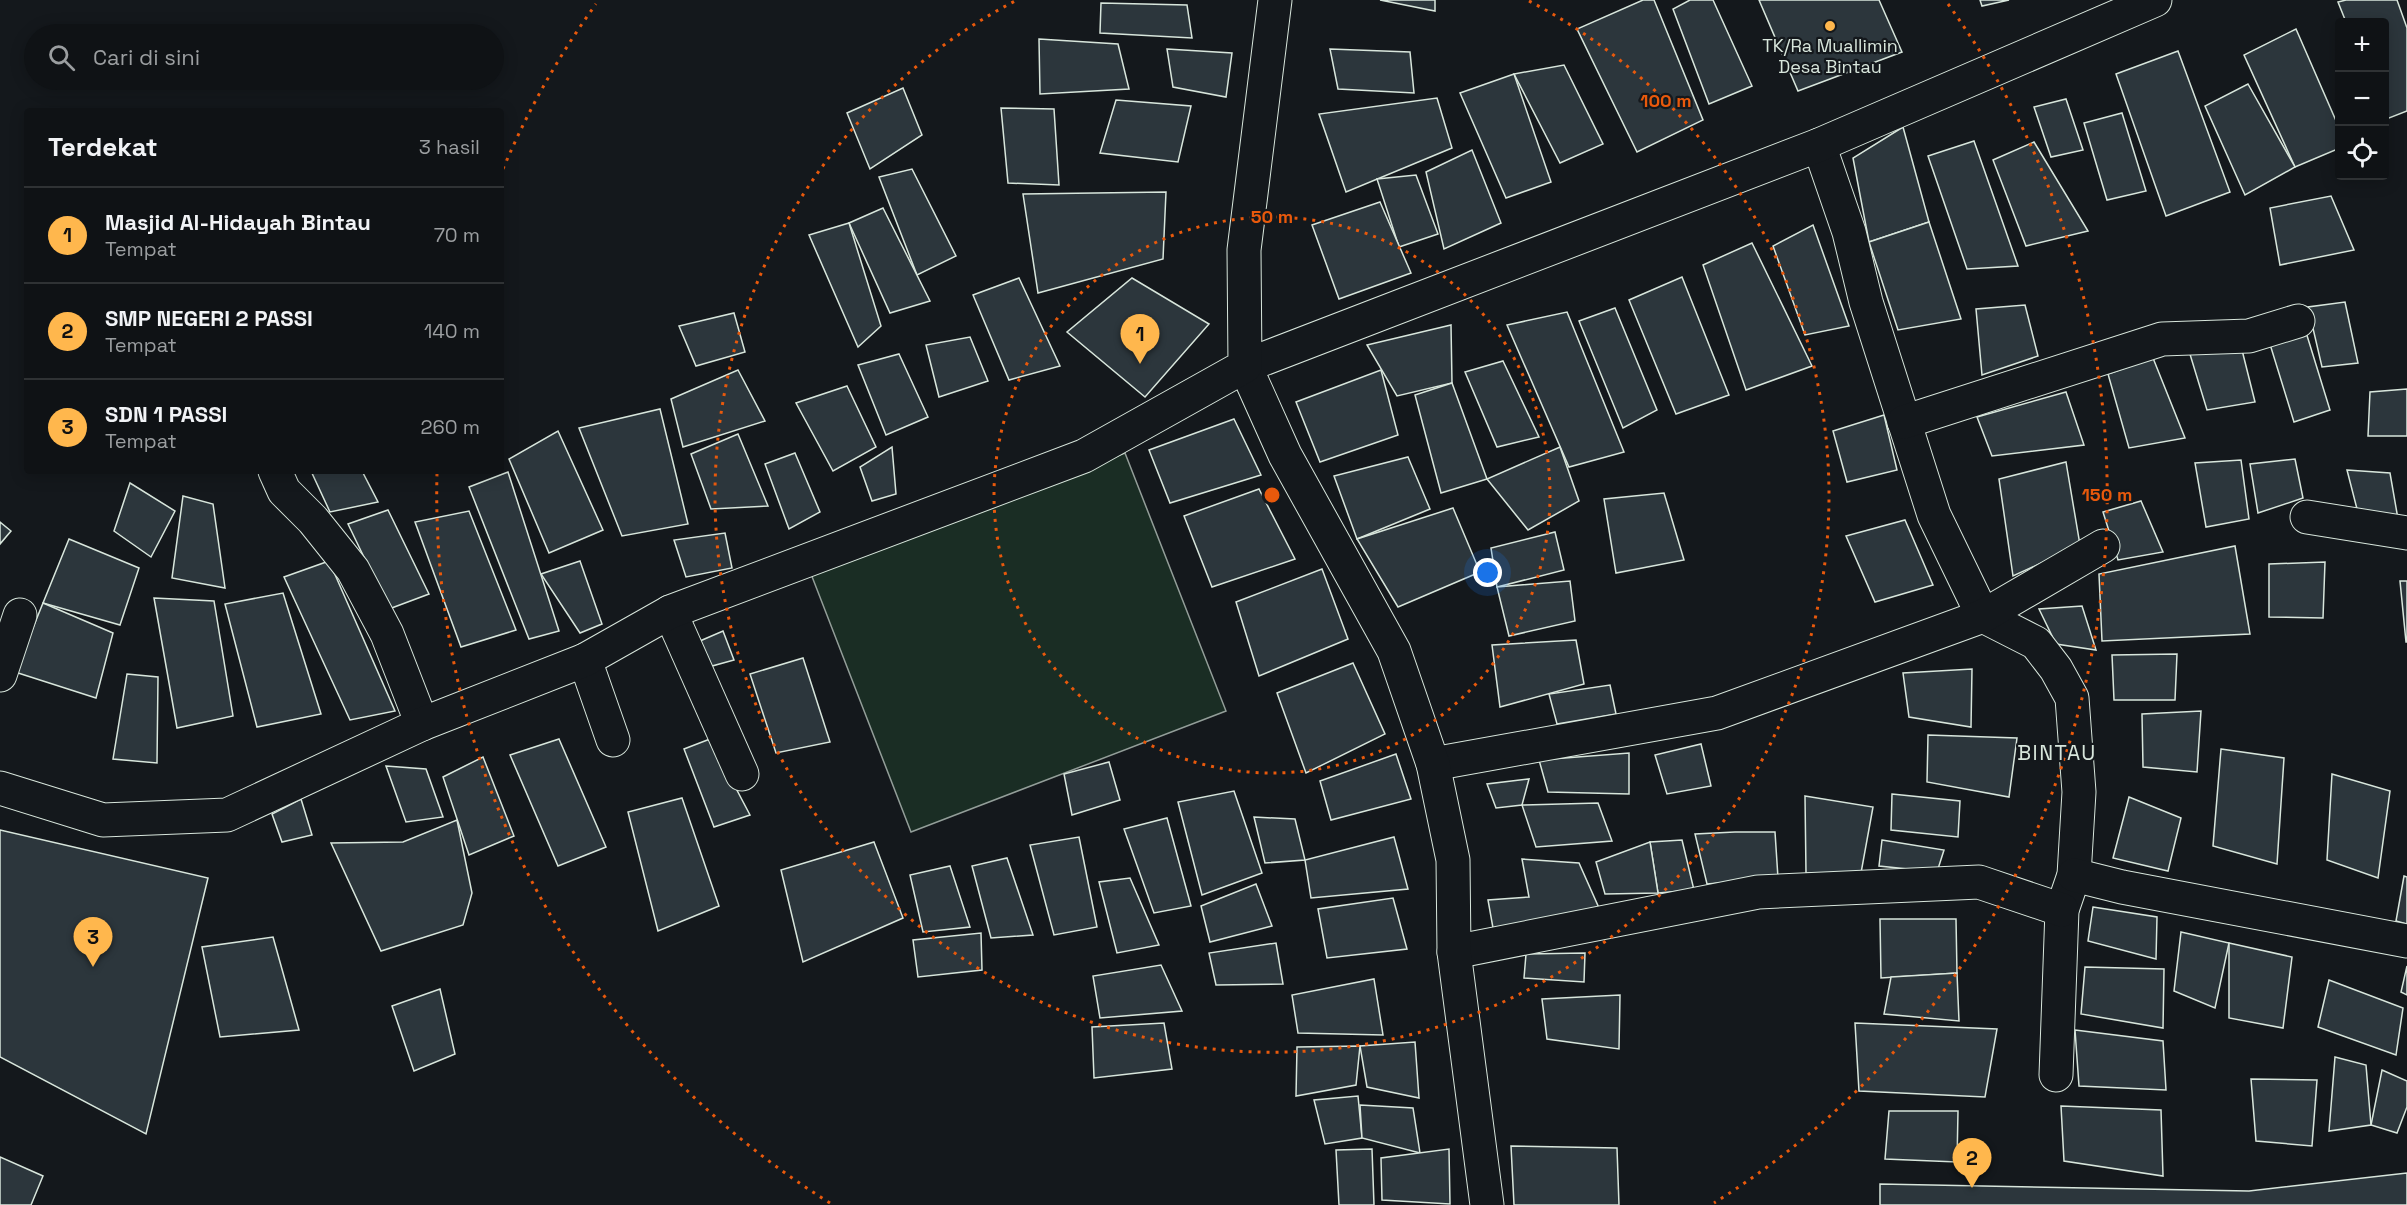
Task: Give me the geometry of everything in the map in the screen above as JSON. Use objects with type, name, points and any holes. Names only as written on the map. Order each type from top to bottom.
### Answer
[{"type":"street","points":[[1275,0],[1244,250],[1245,366],[1285,455],[1395,651],[1433,764],[1453,860],[1454,952],[1487,1205]]},
{"type":"street","points":[[0,788],[103,820],[227,814],[422,724],[585,660],[670,612],[1084,456],[1245,366],[1819,145],[2155,0]]},
{"type":"street","points":[[1819,145],[1849,232],[1866,302],[1934,515],[1983,616],[2036,643],[2056,669],[2072,699],[2079,792],[2074,875],[2062,909],[2056,1075]]},
{"type":"street","points":[[1904,422],[2162,339],[2249,336],[2298,321]]},
{"type":"street","points":[[276,474],[284,491],[313,520],[353,570],[387,634],[422,724]]},
{"type":"street","points":[[2307,517],[2407,533]]},
{"type":"street","points":[[1433,764],[1717,714],[1983,616],[2103,546]]},
{"type":"street","points":[[670,612],[742,774]]},
{"type":"street","points":[[0,675],[20,615]]},
{"type":"street","points":[[585,660],[613,740]]},
{"type":"street","points":[[2074,875],[2122,887],[2407,941]]},
{"type":"street","points":[[1454,952],[1758,892],[1979,882],[2062,909]]},
{"type":"green space","points":[[1125,453],[1226,711],[911,832],[811,574]]},
{"type":"building","points":[[1380,0],[1435,0],[1435,11]]},
{"type":"building","points":[[1643,0],[1654,0],[1703,120],[1637,152],[1577,29]]},
{"type":"building","points":[[1690,0],[1713,0],[1752,86],[1709,104],[1673,9]]},
{"type":"building","name":"TK/Ra Muallimin Desa Bintau","points":[[1759,0],[1879,0],[1902,52],[1798,91]]},
{"type":"building","points":[[1980,0],[2009,0],[1982,6]]},
{"type":"building","points":[[2397,0],[2407,28],[2407,111],[2389,118],[2389,18],[2344,18],[2338,2]]},
{"type":"building","points":[[1101,3],[1187,5],[1192,38],[1100,33]]},
{"type":"building","points":[[2296,29],[2335,119],[2335,150],[2295,167],[2244,55]]},
{"type":"building","points":[[1039,39],[1118,44],[1129,89],[1040,94]]},
{"type":"building","points":[[1167,49],[1232,53],[1226,97],[1173,87]]},
{"type":"building","points":[[1330,49],[1410,52],[1414,93],[1338,89]]},
{"type":"building","points":[[2178,51],[2230,192],[2166,216],[2116,74]]},
{"type":"building","points":[[1564,65],[1603,144],[1560,163],[1514,74]]},
{"type":"building","points":[[1514,74],[1551,182],[1506,198],[1460,93]]},
{"type":"building","points":[[2248,84],[2295,167],[2245,195],[2205,106]]},
{"type":"building","points":[[903,88],[922,135],[870,169],[847,113]]},
{"type":"building","points":[[1437,98],[1452,148],[1346,192],[1319,114]]},
{"type":"building","points":[[2066,99],[2083,150],[2051,157],[2034,107]]},
{"type":"building","points":[[1116,100],[1191,106],[1178,162],[1100,153]]},
{"type":"building","points":[[1001,108],[1054,109],[1059,185],[1008,183]]},
{"type":"building","points":[[2122,113],[2146,191],[2107,200],[2084,123]]},
{"type":"building","points":[[1903,127],[1929,222],[1869,242],[1853,158]]},
{"type":"building","points":[[1974,141],[2018,266],[1967,269],[1928,156]]},
{"type":"building","points":[[2034,142],[2088,231],[2026,246],[1993,160]]},
{"type":"building","points":[[1472,150],[1501,223],[1444,249],[1426,172]]},
{"type":"building","points":[[912,169],[956,256],[917,275],[879,177]]},
{"type":"building","points":[[1416,175],[1438,234],[1399,247],[1377,179]]},
{"type":"building","points":[[1166,192],[1163,259],[1038,293],[1023,194]]},
{"type":"building","points":[[2331,196],[2354,250],[2280,265],[2270,208]]},
{"type":"building","points":[[1380,202],[1411,273],[1339,299],[1312,225]]},
{"type":"building","points":[[883,208],[930,301],[890,313],[849,223]]},
{"type":"building","points":[[1929,222],[1961,319],[1898,330],[1869,242]]},
{"type":"building","points":[[849,223],[881,326],[858,347],[809,235]]},
{"type":"building","points":[[1813,225],[1849,326],[1805,335],[1773,246]]},
{"type":"building","points":[[1752,243],[1812,366],[1746,390],[1703,265]]},
{"type":"building","points":[[1682,277],[1729,395],[1676,414],[1629,300]]},
{"type":"building","points":[[1019,278],[1060,366],[1009,380],[973,295]]},
{"type":"building","points":[[1132,278],[1209,324],[1145,397],[1067,332]]},
{"type":"building","points":[[2345,302],[2358,363],[2322,367],[2308,307]]},
{"type":"building","points":[[2025,305],[2038,356],[1982,375],[1976,309]]},
{"type":"building","points":[[1615,308],[1657,410],[1623,428],[1579,321]]},
{"type":"building","points":[[1567,312],[1624,452],[1569,467],[1507,325]]},
{"type":"building","points":[[734,313],[745,352],[696,366],[679,326]]},
{"type":"building","points":[[1451,325],[1452,383],[1397,396],[1367,345]]},
{"type":"building","points":[[2305,329],[2330,410],[2294,422],[2269,341]]},
{"type":"building","points":[[970,337],[988,381],[939,397],[926,345]]},
{"type":"building","points":[[2242,350],[2255,402],[2207,410],[2189,351]]},
{"type":"building","points":[[899,354],[928,417],[886,435],[858,365]]},
{"type":"building","points":[[2153,358],[2185,438],[2129,448],[2108,374]]},
{"type":"building","points":[[1503,361],[1539,437],[1497,447],[1465,372]]},
{"type":"building","points":[[738,370],[765,421],[683,447],[671,399]]},
{"type":"building","points":[[1381,370],[1398,435],[1320,462],[1296,402]]},
{"type":"building","points":[[1452,383],[1487,479],[1441,493],[1415,395]]},
{"type":"building","points":[[847,386],[876,447],[833,471],[796,403]]},
{"type":"building","points":[[2407,389],[2407,436],[2368,436],[2370,392]]},
{"type":"building","points":[[2066,392],[2084,445],[1992,456],[1977,417]]},
{"type":"building","points":[[660,409],[688,524],[622,536],[579,428]]},
{"type":"building","points":[[1884,415],[1897,470],[1847,482],[1833,431]]},
{"type":"building","points":[[1234,419],[1261,475],[1170,503],[1149,450]]},
{"type":"building","points":[[558,431],[603,530],[549,553],[509,459]]},
{"type":"building","points":[[738,434],[768,506],[711,509],[691,454]]},
{"type":"building","points":[[892,447],[896,494],[872,501],[860,467]]},
{"type":"building","points":[[1560,447],[1579,501],[1528,530],[1487,479]]},
{"type":"building","points":[[795,453],[820,512],[789,529],[765,464]]},
{"type":"building","points":[[1408,457],[1430,509],[1357,539],[1334,476]]},
{"type":"building","points":[[2295,459],[2303,498],[2258,513],[2250,464]]},
{"type":"building","points":[[2241,460],[2249,519],[2206,527],[2195,463]]},
{"type":"building","points":[[2066,462],[2080,545],[2013,576],[1999,479]]},
{"type":"building","points":[[2347,470],[2390,473],[2398,519],[2357,509]]},
{"type":"building","points":[[508,472],[559,631],[529,639],[469,487]]},
{"type":"building","points":[[312,474],[364,474],[378,502],[330,512]]},
{"type":"building","points":[[130,483],[175,511],[151,557],[114,531]]},
{"type":"building","points":[[1259,489],[1295,559],[1212,587],[1184,516]]},
{"type":"building","points":[[1664,493],[1684,560],[1616,573],[1604,499]]},
{"type":"building","points":[[183,496],[213,504],[225,588],[172,578]]},
{"type":"building","points":[[2141,501],[2163,552],[2118,560],[2103,512]]},
{"type":"building","points":[[1453,508],[1480,572],[1398,607],[1357,539]]},
{"type":"building","points":[[388,510],[429,594],[389,609],[348,524]]},
{"type":"building","points":[[469,511],[516,630],[461,647],[415,522]]},
{"type":"building","points":[[1905,520],[1933,585],[1875,602],[1846,536]]},
{"type":"building","points":[[0,522],[11,531],[0,544]]},
{"type":"building","points":[[1555,532],[1564,570],[1497,587],[1491,548]]},
{"type":"building","points":[[725,533],[732,568],[686,577],[674,540]]},
{"type":"building","points":[[69,539],[139,568],[120,625],[43,603]]},
{"type":"building","points":[[2235,546],[2250,634],[2102,641],[2099,574]]},
{"type":"building","points":[[329,561],[395,711],[350,720],[284,577]]},
{"type":"building","points":[[580,561],[602,624],[580,633],[541,574]]},
{"type":"building","points":[[2325,562],[2323,618],[2269,617],[2269,564]]},
{"type":"building","points":[[1322,569],[1348,639],[1259,676],[1236,602]]},
{"type":"building","points":[[1570,581],[1575,621],[1509,636],[1497,587]]},
{"type":"building","points":[[2400,581],[2407,581],[2407,642],[2406,642]]},
{"type":"building","points":[[283,593],[321,714],[257,727],[225,604]]},
{"type":"building","points":[[154,598],[214,601],[233,716],[177,728]]},
{"type":"building","points":[[43,603],[113,633],[96,698],[15,672]]},
{"type":"building","points":[[2082,606],[2096,650],[2056,644],[2039,609]]},
{"type":"building","points":[[723,631],[734,660],[712,666],[700,641]]},
{"type":"building","points":[[1576,640],[1584,684],[1500,707],[1492,645]]},
{"type":"building","points":[[2177,654],[2175,700],[2114,700],[2112,655]]},
{"type":"building","points":[[803,658],[830,742],[776,753],[750,674]]},
{"type":"building","points":[[1353,663],[1385,734],[1306,773],[1277,693]]},
{"type":"building","points":[[1972,669],[1971,727],[1909,717],[1903,673]]},
{"type":"building","points":[[127,674],[158,677],[157,763],[113,759]]},
{"type":"building","points":[[1610,685],[1616,714],[1557,724],[1549,694]]},
{"type":"building","points":[[2201,711],[2197,772],[2143,767],[2142,714]]},
{"type":"building","points":[[1928,735],[2017,738],[2009,797],[1927,782]]},
{"type":"building","points":[[559,739],[606,847],[558,866],[510,755]]},
{"type":"building","points":[[710,739],[750,815],[714,827],[684,749]]},
{"type":"building","points":[[1701,744],[1711,786],[1667,794],[1655,755]]},
{"type":"building","points":[[2221,749],[2284,758],[2277,864],[2213,846]]},
{"type":"building","points":[[1629,753],[1629,794],[1548,792],[1539,760]]},
{"type":"building","points":[[1396,754],[1411,799],[1331,820],[1320,781]]},
{"type":"building","points":[[483,757],[514,836],[469,855],[443,777]]},
{"type":"building","points":[[1109,762],[1120,800],[1072,815],[1064,774]]},
{"type":"building","points":[[386,766],[426,769],[443,817],[406,822]]},
{"type":"building","points":[[2332,774],[2390,791],[2378,878],[2327,860]]},
{"type":"building","points":[[1529,779],[1522,805],[1496,808],[1487,784]]},
{"type":"building","points":[[1234,791],[1262,873],[1202,895],[1178,802]]},
{"type":"building","points":[[1892,794],[1960,801],[1958,837],[1891,830]]},
{"type":"building","points":[[1805,796],[1873,807],[1861,873],[1806,873]]},
{"type":"building","points":[[2129,797],[2181,818],[2168,871],[2113,858]]},
{"type":"building","points":[[682,798],[719,906],[658,931],[628,812]]},
{"type":"building","points":[[301,799],[312,835],[282,842],[272,814]]},
{"type":"building","points":[[1598,803],[1612,841],[1536,847],[1522,805]]},
{"type":"building","points":[[1254,817],[1295,819],[1305,860],[1265,863]]},
{"type":"building","points":[[1167,818],[1191,906],[1154,913],[1124,829]]},
{"type":"building","points":[[457,820],[472,893],[463,925],[381,951],[331,843],[403,842]]},
{"type":"building","points":[[0,830],[208,878],[146,1134],[0,1057]]},
{"type":"building","points":[[1775,832],[1778,878],[1707,884],[1695,834]]},
{"type":"building","points":[[1079,837],[1097,927],[1054,935],[1030,845]]},
{"type":"building","points":[[1394,837],[1408,889],[1311,898],[1305,860]]},
{"type":"building","points":[[1682,840],[1694,890],[1658,893],[1650,842]]},
{"type":"building","points":[[1882,840],[1944,850],[1937,872],[1879,866]]},
{"type":"building","points":[[874,842],[903,918],[803,962],[781,870]]},
{"type":"building","points":[[1650,842],[1658,893],[1605,894],[1596,862]]},
{"type":"building","points":[[1007,858],[1033,935],[991,938],[972,866]]},
{"type":"building","points":[[1522,859],[1579,863],[1599,908],[1493,928],[1488,900],[1529,897]]},
{"type":"building","points":[[950,866],[970,927],[923,932],[910,875]]},
{"type":"building","points":[[2404,876],[2407,877],[2407,924],[2396,921]]},
{"type":"building","points":[[1130,878],[1159,945],[1117,953],[1099,882]]},
{"type":"building","points":[[1256,884],[1272,926],[1210,942],[1201,906]]},
{"type":"building","points":[[1393,898],[1407,949],[1327,958],[1318,909]]},
{"type":"building","points":[[2093,907],[2157,917],[2156,959],[2088,941]]},
{"type":"building","points":[[1880,919],[1956,919],[1957,973],[1881,978]]},
{"type":"building","points":[[2181,932],[2229,943],[2215,1008],[2174,991]]},
{"type":"building","points":[[981,933],[982,970],[918,977],[913,940]]},
{"type":"building","points":[[273,937],[299,1030],[220,1037],[202,947]]},
{"type":"building","points":[[1276,943],[1283,984],[1216,985],[1209,953]]},
{"type":"building","points":[[2229,943],[2292,957],[2283,1028],[2229,1018]]},
{"type":"building","points":[[1585,953],[1584,982],[1524,978],[1526,954]]},
{"type":"building","points":[[1161,965],[1182,1011],[1100,1018],[1093,976]]},
{"type":"building","points":[[2407,966],[2407,995],[2401,992]]},
{"type":"building","points":[[2085,967],[2164,969],[2163,1028],[2081,1014]]},
{"type":"building","points":[[1957,973],[1959,1021],[1884,1014],[1891,977]]},
{"type":"building","points":[[1374,979],[1383,1035],[1298,1033],[1292,995]]},
{"type":"building","points":[[2329,980],[2403,1008],[2396,1055],[2318,1027]]},
{"type":"building","points":[[440,989],[455,1054],[414,1071],[392,1006]]},
{"type":"building","points":[[1620,995],[1619,1049],[1547,1039],[1542,999]]},
{"type":"building","points":[[1164,1023],[1172,1069],[1094,1078],[1092,1027]]},
{"type":"building","points":[[1855,1023],[1997,1029],[1985,1097],[1859,1091]]},
{"type":"building","points":[[2075,1030],[2163,1041],[2166,1090],[2079,1086]]},
{"type":"building","points":[[1415,1042],[1419,1098],[1367,1087],[1360,1046]]},
{"type":"building","points":[[1360,1046],[1356,1085],[1296,1096],[1297,1047]]},
{"type":"building","points":[[2335,1057],[2366,1065],[2371,1125],[2329,1131]]},
{"type":"building","points":[[2382,1070],[2407,1081],[2407,1107],[2397,1133],[2371,1125]]},
{"type":"building","points":[[2251,1079],[2317,1080],[2312,1146],[2256,1141]]},
{"type":"building","points":[[1358,1096],[1362,1138],[1325,1144],[1314,1100]]},
{"type":"building","points":[[1360,1105],[1413,1108],[1420,1153],[1362,1138]]},
{"type":"building","points":[[2061,1106],[2161,1110],[2163,1176],[2064,1161]]},
{"type":"building","points":[[1889,1111],[1958,1111],[1957,1162],[1885,1159]]},
{"type":"building","points":[[1511,1146],[1617,1148],[1619,1205],[1514,1205]]},
{"type":"building","points":[[1372,1149],[1374,1205],[1339,1205],[1336,1150]]},
{"type":"building","points":[[1449,1149],[1450,1204],[1382,1200],[1381,1158]]},
{"type":"building","points":[[0,1157],[43,1176],[31,1205],[0,1205]]},
{"type":"building","points":[[2407,1173],[2407,1205],[1880,1205],[1880,1184],[2249,1191]]},
{"type":"place","name":"TK/Ra Muallimin Desa Bintau","points":[[1830,26]]},
{"type":"place","name":"Masjid Al-Hidayah Bintau","points":[[1140,364]]},
{"type":"place","name":"SDN 1 PASSI","points":[[93,967]]},
{"type":"place","name":"SMP NEGERI 2 PASSI","points":[[1972,1188]]},
{"type":"district","name":"BINTAU","points":[[2057,753]]}]
